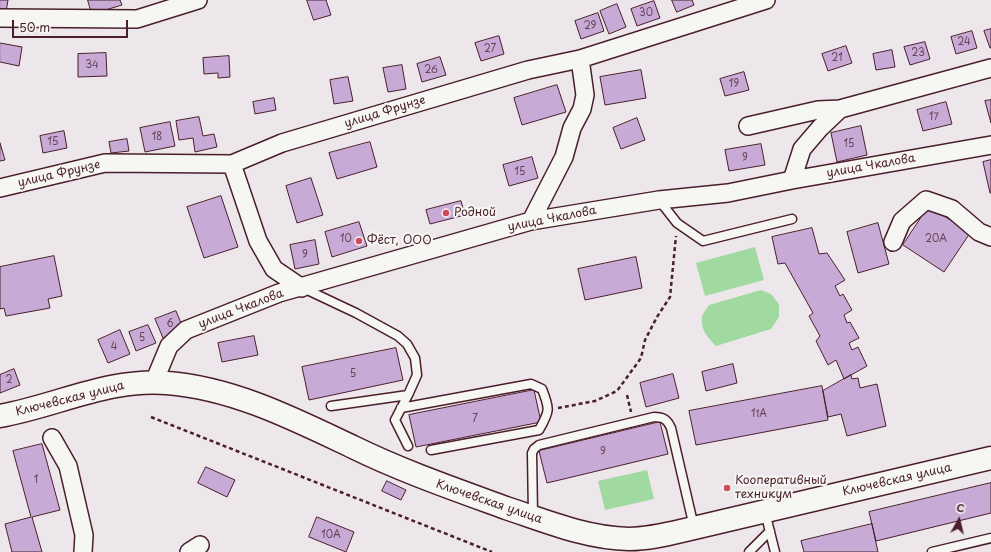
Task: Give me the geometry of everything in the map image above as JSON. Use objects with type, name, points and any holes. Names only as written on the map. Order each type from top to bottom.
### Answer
[{"type":"main road","name":"Ключевская улица","points":[[0,416],[108,387],[138,383],[154,382],[181,384],[207,389],[283,414],[424,479],[581,532],[615,538],[648,538],[694,528],[767,521],[991,458]]},
{"type":"street","points":[[0,18],[137,19],[198,0]]},
{"type":"street","name":"улица Фрунзе","points":[[0,188],[105,163],[232,164],[282,142],[528,70],[580,59],[766,0]]},
{"type":"street","points":[[531,221],[564,157],[572,128],[582,109],[585,95],[580,59]]},
{"type":"street","points":[[748,126],[818,110],[840,109],[991,68]]},
{"type":"street","points":[[792,180],[802,149],[820,128],[840,109]]},
{"type":"street","name":"улица Чкалова","points":[[154,382],[169,346],[186,330],[279,294],[531,221],[659,200],[728,193],[792,180],[991,145]]},
{"type":"street","points":[[232,164],[258,241],[274,269],[302,288]]},
{"type":"street","points":[[893,242],[902,221],[926,200],[952,209],[979,232],[991,237]]},
{"type":"street","points":[[52,438],[68,466],[84,535],[83,552]]},
{"type":"lane","points":[[659,200],[677,223],[703,241],[792,219]]},
{"type":"lane","points":[[302,288],[356,313],[398,336],[408,344],[415,358],[417,375],[395,420],[408,446]]},
{"type":"lane","points":[[401,408],[531,384],[542,389],[548,410],[547,417],[539,430],[431,450]]},
{"type":"lane","points":[[332,406],[408,395]]},
{"type":"lane","points":[[533,517],[532,453],[534,449],[539,446],[633,422],[654,417],[662,417],[668,421],[671,428],[694,528]]},
{"type":"lane","points":[[749,552],[767,521]]},
{"type":"lane","points":[[767,521],[775,552]]},
{"type":"lane","points":[[932,552],[991,538]]},
{"type":"path","points":[[548,410],[595,401],[617,391],[641,358],[645,340],[670,297],[677,223]]},
{"type":"path","points":[[627,395],[633,422]]},
{"type":"path","points":[[151,417],[492,552]]},
{"type":"green space","points":[[755,247],[764,280],[705,296],[696,263]]},
{"type":"green space","points":[[761,290],[771,294],[779,304],[779,317],[771,329],[716,346],[703,329],[702,325],[703,315],[709,305]]},
{"type":"green space","points":[[647,470],[654,499],[605,510],[598,481]]},
{"type":"building","points":[[0,0],[8,0],[6,12],[0,11]]},
{"type":"building","points":[[88,0],[120,0],[122,5],[92,14]]},
{"type":"building","points":[[307,0],[326,0],[331,15],[314,20]]},
{"type":"building","points":[[672,0],[692,0],[694,5],[677,12]]},
{"type":"building","points":[[654,1],[660,18],[637,26],[631,9]]},
{"type":"building","points":[[617,4],[626,27],[609,34],[600,11]]},
{"type":"building","points":[[598,13],[604,31],[581,39],[575,21]]},
{"type":"building","points":[[991,29],[991,48],[990,48],[984,31]]},
{"type":"building","points":[[972,31],[977,48],[956,54],[951,37]]},
{"type":"building","points":[[499,36],[504,54],[481,61],[475,43]]},
{"type":"building","points":[[925,42],[930,59],[910,65],[904,47]]},
{"type":"building","points":[[0,43],[22,47],[19,66],[0,62]]},
{"type":"building","points":[[846,46],[852,63],[828,71],[822,54]]},
{"type":"building","points":[[892,50],[895,67],[876,70],[873,54]]},
{"type":"building","points":[[106,53],[107,76],[78,77],[78,54]]},
{"type":"building","points":[[229,56],[230,77],[218,78],[218,73],[204,74],[203,58]]},
{"type":"building","points":[[440,57],[446,75],[422,82],[417,64]]},
{"type":"building","points":[[402,65],[406,89],[388,92],[383,68]]},
{"type":"building","points":[[641,70],[646,98],[605,105],[600,77]]},
{"type":"building","points":[[744,72],[749,90],[725,96],[720,79]]},
{"type":"building","points":[[348,77],[353,101],[334,104],[330,80]]},
{"type":"building","points":[[557,85],[566,112],[522,125],[514,98]]},
{"type":"building","points":[[274,98],[276,110],[255,114],[253,102]]},
{"type":"building","points":[[991,100],[991,123],[985,101]]},
{"type":"building","points":[[946,102],[952,124],[923,131],[917,110]]},
{"type":"building","points":[[199,117],[203,136],[214,134],[217,147],[195,152],[193,138],[179,140],[176,121]]},
{"type":"building","points":[[637,118],[645,140],[621,149],[613,128]]},
{"type":"building","points":[[170,122],[175,146],[145,152],[140,128]]},
{"type":"building","points":[[861,126],[867,155],[837,162],[831,133]]},
{"type":"building","points":[[64,131],[67,148],[43,153],[40,136]]},
{"type":"building","points":[[127,139],[129,151],[111,153],[109,142]]},
{"type":"building","points":[[370,142],[377,167],[337,179],[329,153]]},
{"type":"building","points":[[0,143],[5,160],[0,161]]},
{"type":"building","points":[[761,144],[765,165],[729,171],[725,150]]},
{"type":"building","points":[[532,157],[538,178],[509,186],[503,165]]},
{"type":"building","points":[[991,160],[991,193],[990,193],[983,162]]},
{"type":"building","points":[[311,178],[323,215],[297,223],[286,186]]},
{"type":"building","points":[[221,196],[238,247],[204,258],[187,207]]},
{"type":"building","name":"Родной","points":[[461,201],[465,215],[430,224],[426,210]]},
{"type":"building","points":[[929,206],[970,233],[944,272],[903,245]]},
{"type":"building","points":[[359,222],[367,246],[332,257],[325,232]]},
{"type":"building","points":[[878,223],[889,264],[858,273],[847,232]]},
{"type":"building","points":[[812,228],[819,254],[827,253],[845,280],[835,286],[840,296],[843,294],[852,310],[844,315],[847,323],[850,322],[859,338],[849,343],[852,350],[858,347],[867,366],[844,379],[836,360],[828,365],[816,341],[820,336],[809,316],[813,313],[785,263],[778,264],[772,237]]},
{"type":"building","points":[[315,240],[319,264],[295,269],[290,245]]},
{"type":"building","points":[[54,256],[62,296],[48,299],[50,308],[6,316],[4,308],[0,309],[0,267]]},
{"type":"building","points":[[636,257],[642,288],[585,300],[578,269]]},
{"type":"building","points":[[176,311],[184,330],[163,338],[155,319]]},
{"type":"building","points":[[148,325],[156,343],[136,351],[129,332]]},
{"type":"building","points":[[120,330],[130,354],[108,363],[98,340]]},
{"type":"building","points":[[254,336],[258,355],[222,362],[218,343]]},
{"type":"building","points":[[396,348],[403,380],[309,400],[302,367]]},
{"type":"building","points":[[733,364],[737,383],[706,391],[702,372]]},
{"type":"building","points":[[14,369],[20,385],[0,393],[0,375]]},
{"type":"building","points":[[673,374],[679,398],[646,407],[640,383]]},
{"type":"building","points":[[851,375],[852,379],[858,378],[860,388],[877,384],[886,426],[847,436],[841,414],[828,417],[823,391]]},
{"type":"building","points":[[822,386],[828,420],[696,445],[689,411]]},
{"type":"building","points":[[534,390],[541,422],[416,447],[409,415]]},
{"type":"building","points":[[660,422],[668,454],[547,483],[539,451]]},
{"type":"building","points":[[42,444],[60,510],[32,517],[42,552],[12,552],[5,524],[31,517],[13,451]]},
{"type":"building","points":[[206,467],[235,480],[227,497],[198,483]]},
{"type":"building","points":[[387,481],[406,490],[401,500],[382,491]]},
{"type":"building","points":[[991,483],[991,513],[876,541],[869,512]]},
{"type":"building","points":[[317,517],[354,532],[346,552],[309,537]]},
{"type":"building","points":[[872,524],[878,552],[804,552],[801,541]]},
{"type":"place","name":"Родной","points":[[446,213]]},
{"type":"place","name":"Фёст, ООО","points":[[359,241]]},
{"type":"place","name":"Кооперативный техникум","points":[[727,488]]}]
